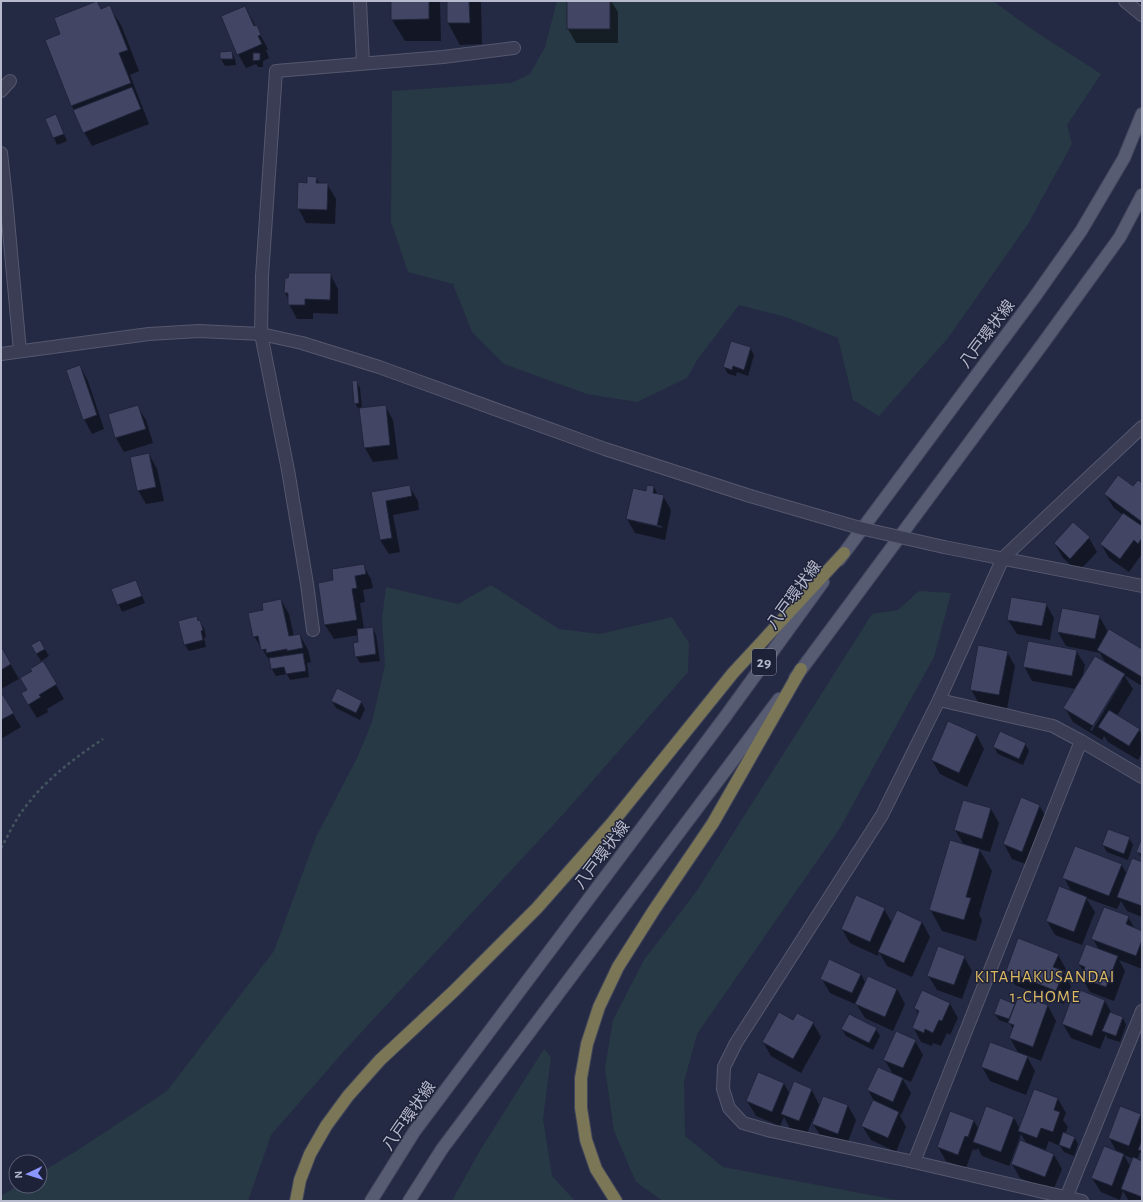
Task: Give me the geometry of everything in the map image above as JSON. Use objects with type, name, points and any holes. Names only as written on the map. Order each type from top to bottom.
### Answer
[{"type":"highway","points":[[296,1201],[300,1180],[310,1154],[326,1126],[352,1091],[380,1060],[454,991],[537,908],[612,823],[734,673],[844,554]]},
{"type":"highway","points":[[616,1201],[596,1169],[586,1140],[581,1108],[581,1078],[587,1044],[599,1007],[618,967],[654,910],[713,823],[802,669]]},
{"type":"main road","name":"八戸環状線","points":[[371,1201],[414,1132],[701,749],[1036,295],[1081,231],[1124,158],[1142,114]]},
{"type":"main road","name":"29","points":[[409,1201],[442,1149],[802,669],[1120,237],[1142,195]]},
{"type":"street","points":[[360,1],[363,63]]},
{"type":"street","points":[[1125,1],[1142,15]]},
{"type":"street","points":[[313,630],[288,470],[266,366],[261,334],[262,276],[276,71],[443,57],[514,48]]},
{"type":"street","points":[[1,91],[10,81]]},
{"type":"street","points":[[1,153],[20,351]]},
{"type":"street","points":[[1,354],[149,334],[199,331],[261,334],[302,343],[379,367],[605,449],[750,496],[860,528],[944,547],[1142,586]]},
{"type":"street","points":[[1082,1201],[743,1123],[729,1108],[723,1089],[724,1067],[736,1043],[882,815],[939,700],[1003,558],[1142,427]]},
{"type":"street","points":[[939,700],[1053,726],[1142,777]]},
{"type":"street","points":[[914,1162],[1081,741]]},
{"type":"street","points":[[1066,1198],[1142,1011]]},
{"type":"path","points":[[1,848],[22,811],[48,780],[78,756],[103,739]]},
{"type":"shaded area","points":[[557,1],[993,1],[1033,30],[1101,74],[1067,125],[1072,144],[1028,224],[948,338],[879,416],[853,400],[838,338],[786,317],[739,305],[697,360],[687,378],[637,402],[587,394],[504,364],[472,332],[453,284],[408,272],[391,222],[392,91],[511,83],[530,74],[545,47]]},
{"type":"shaded area","points":[[491,585],[559,629],[600,634],[672,617],[689,643],[688,672],[566,811],[344,1051],[271,1135],[248,1201],[1,1201],[1,1196],[8,1192],[8,1194],[48,1194],[48,1168],[167,1091],[274,951],[316,837],[358,756],[372,722],[385,665],[382,619],[386,587],[458,604]]},
{"type":"shaded area","points":[[919,591],[951,593],[934,657],[840,828],[697,1034],[684,1082],[685,1136],[723,1167],[902,1201],[663,1201],[636,1182],[614,1131],[605,1068],[613,1020],[644,960],[696,892],[872,614],[898,610]]},
{"type":"shaded area","points":[[544,1049],[551,1057],[543,1119],[552,1176],[575,1201],[452,1201],[479,1152]]},
{"type":"building","points":[[97,1],[101,9],[110,5],[128,50],[119,53],[131,83],[71,106],[45,40],[60,34],[54,18]]},
{"type":"building","points":[[391,1],[429,1],[429,19],[391,20]]},
{"type":"building","points":[[447,1],[469,1],[470,23],[447,23]]},
{"type":"building","points":[[567,1],[610,1],[610,29],[567,29]]},
{"type":"building","points":[[245,6],[254,26],[257,25],[261,35],[258,36],[262,44],[237,55],[221,16]]},
{"type":"building","points":[[232,51],[233,59],[220,59],[220,52]]},
{"type":"building","points":[[253,53],[260,53],[260,60],[253,61]]},
{"type":"building","points":[[132,87],[141,109],[83,133],[73,110]]},
{"type":"building","points":[[56,114],[64,134],[53,138],[45,119]]},
{"type":"building","points":[[307,176],[317,177],[316,183],[328,183],[327,210],[297,209],[298,182],[307,183]]},
{"type":"building","points":[[289,273],[331,273],[330,300],[305,299],[305,305],[288,305],[288,293],[284,293],[285,278],[288,278]]},
{"type":"building","points":[[731,341],[751,347],[744,370],[733,366],[732,370],[723,367]]},
{"type":"building","points":[[80,365],[97,415],[83,420],[66,370]]},
{"type":"building","points":[[357,380],[359,403],[354,404],[352,381]]},
{"type":"building","points":[[138,405],[146,429],[115,438],[108,414]]},
{"type":"building","points":[[386,405],[390,445],[364,448],[359,408]]},
{"type":"building","points":[[149,453],[156,487],[137,491],[130,457]]},
{"type":"building","points":[[1118,475],[1133,486],[1138,480],[1142,483],[1142,522],[1104,494]]},
{"type":"building","points":[[410,485],[412,496],[386,501],[392,538],[380,540],[371,492]]},
{"type":"building","points":[[647,485],[654,486],[653,493],[664,495],[657,526],[626,519],[633,488],[646,491]]},
{"type":"building","points":[[1123,513],[1142,526],[1142,538],[1138,544],[1134,540],[1120,559],[1100,544]]},
{"type":"building","points":[[1073,522],[1090,537],[1070,559],[1054,543]]},
{"type":"building","points":[[364,564],[366,574],[355,576],[357,588],[352,589],[357,620],[324,625],[318,583],[333,580],[332,569]]},
{"type":"building","points":[[136,580],[142,596],[117,605],[111,589]]},
{"type":"building","points":[[1011,597],[1047,603],[1042,626],[1007,620]]},
{"type":"building","points":[[281,599],[289,636],[300,634],[303,648],[266,653],[266,649],[261,650],[258,636],[253,637],[248,613],[263,610],[262,603]]},
{"type":"building","points":[[1062,608],[1100,615],[1095,639],[1057,632]]},
{"type":"building","points":[[197,616],[203,630],[201,631],[203,640],[184,645],[178,621]]},
{"type":"building","points":[[373,627],[376,654],[355,657],[353,643],[358,642],[357,629]]},
{"type":"building","points":[[1109,629],[1142,649],[1142,677],[1097,650]]},
{"type":"building","points":[[40,640],[45,649],[36,654],[31,645]]},
{"type":"building","points":[[1028,641],[1077,650],[1072,676],[1023,667]]},
{"type":"building","points":[[978,645],[1008,651],[999,695],[970,690]]},
{"type":"building","points":[[1,646],[11,664],[1,670]]},
{"type":"building","points":[[303,653],[306,671],[286,674],[284,667],[271,669],[269,658]]},
{"type":"building","points":[[1095,656],[1125,674],[1093,726],[1063,708]]},
{"type":"building","points":[[43,661],[57,684],[39,695],[41,697],[28,705],[21,693],[27,690],[20,678],[32,671],[30,669]]},
{"type":"building","points":[[337,688],[362,701],[356,713],[331,701]]},
{"type":"building","points":[[1,692],[14,713],[1,720]]},
{"type":"building","points":[[1109,710],[1140,729],[1129,746],[1098,727]]},
{"type":"building","points":[[948,721],[977,734],[959,773],[931,760]]},
{"type":"building","points":[[1000,731],[1026,743],[1019,759],[993,747]]},
{"type":"building","points":[[1021,797],[1040,805],[1022,852],[1003,844]]},
{"type":"building","points":[[963,800],[991,808],[982,839],[954,830]]},
{"type":"building","points":[[1108,829],[1130,837],[1124,854],[1102,845]]},
{"type":"building","points":[[1142,838],[1142,854],[1136,852]]},
{"type":"building","points":[[950,840],[980,849],[966,897],[971,898],[964,920],[929,910]]},
{"type":"building","points":[[1075,846],[1122,864],[1109,896],[1062,878]]},
{"type":"building","points":[[1132,858],[1142,862],[1142,906],[1117,897]]},
{"type":"building","points":[[1059,886],[1087,897],[1074,932],[1046,921]]},
{"type":"building","points":[[856,895],[885,908],[870,942],[841,929]]},
{"type":"building","points":[[1104,907],[1129,916],[1126,924],[1142,931],[1142,940],[1136,956],[1091,939]]},
{"type":"building","points":[[897,910],[922,922],[904,963],[878,952]]},
{"type":"building","points":[[1018,938],[1059,954],[1053,967],[1064,971],[1056,991],[1006,971]]},
{"type":"building","points":[[1086,944],[1118,956],[1106,987],[1081,978],[1085,967],[1078,964]]},
{"type":"building","points":[[938,946],[965,956],[954,985],[927,976]]},
{"type":"building","points":[[829,959],[861,974],[852,993],[820,979]]},
{"type":"building","points":[[868,976],[897,989],[885,1017],[855,1004]]},
{"type":"building","points":[[1075,988],[1105,1000],[1092,1036],[1062,1024]]},
{"type":"building","points":[[922,990],[950,1003],[942,1021],[939,1020],[933,1033],[925,1029],[924,1033],[912,1028],[919,1011],[914,1008]]},
{"type":"building","points":[[1019,994],[1048,1005],[1033,1047],[1009,1038],[1014,1025],[1008,1023]]},
{"type":"building","points":[[1000,998],[1015,1004],[1009,1019],[994,1014]]},
{"type":"building","points":[[779,1012],[793,1020],[797,1013],[814,1022],[793,1059],[762,1042]]},
{"type":"building","points":[[1110,1012],[1123,1017],[1116,1036],[1102,1031]]},
{"type":"building","points":[[849,1014],[877,1028],[869,1043],[841,1029]]},
{"type":"building","points":[[896,1031],[916,1040],[903,1068],[883,1060]]},
{"type":"building","points":[[990,1042],[1028,1056],[1018,1081],[981,1067]]},
{"type":"building","points":[[878,1067],[903,1078],[893,1102],[867,1090]]},
{"type":"building","points":[[758,1072],[784,1083],[772,1112],[746,1101]]},
{"type":"building","points":[[794,1081],[812,1089],[799,1121],[781,1114]]},
{"type":"building","points":[[1034,1089],[1058,1098],[1054,1110],[1060,1112],[1053,1132],[1041,1128],[1037,1138],[1018,1131]]},
{"type":"building","points":[[823,1096],[848,1105],[838,1134],[812,1124]]},
{"type":"building","points":[[873,1100],[899,1112],[888,1138],[861,1126]]},
{"type":"building","points":[[986,1106],[1014,1117],[1001,1152],[973,1142]]},
{"type":"building","points":[[1120,1106],[1141,1114],[1129,1146],[1108,1138]]},
{"type":"building","points":[[950,1111],[974,1120],[968,1137],[965,1136],[958,1155],[937,1147]]},
{"type":"building","points":[[1063,1132],[1075,1137],[1070,1149],[1059,1145]]},
{"type":"building","points":[[1020,1140],[1054,1154],[1045,1177],[1011,1164]]},
{"type":"building","points":[[1142,1140],[1142,1151],[1138,1150]]},
{"type":"building","points":[[1104,1146],[1124,1154],[1112,1186],[1091,1178]]},
{"type":"building","points":[[1133,1157],[1142,1161],[1142,1197],[1121,1189]]},
{"type":"district","name":"KITAHAKUSANDAI 1-CHOME","points":[[1045,986]]}]
